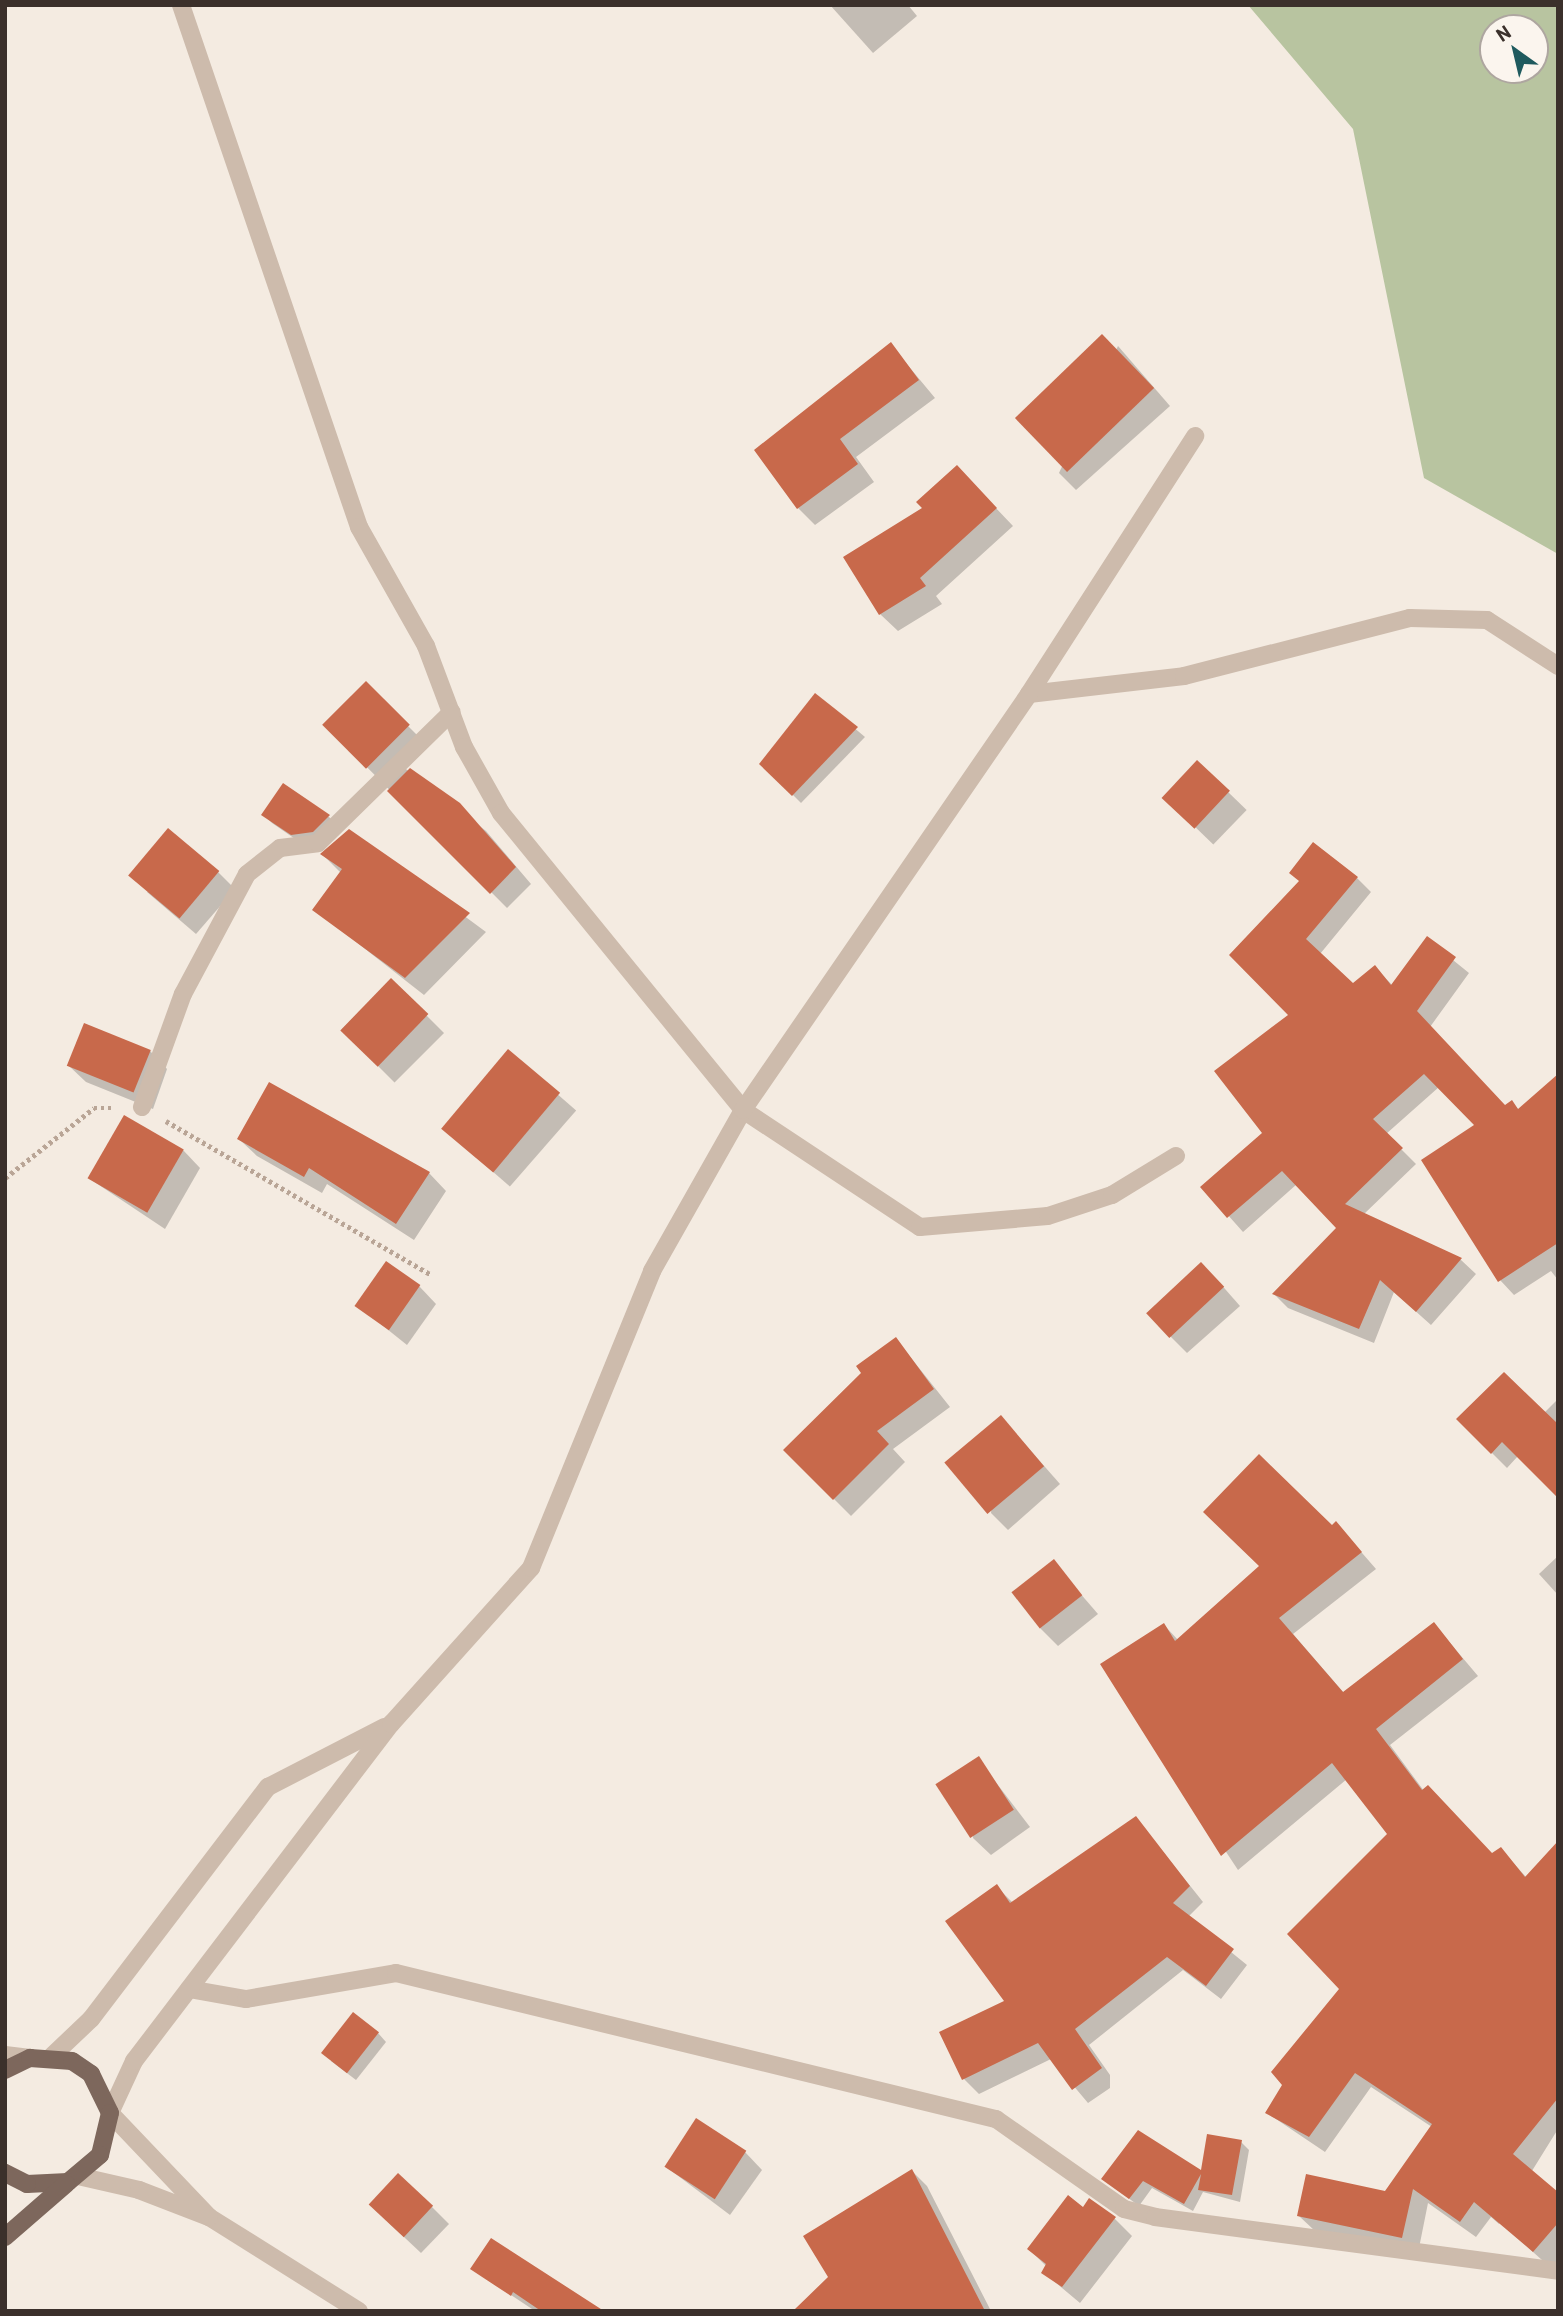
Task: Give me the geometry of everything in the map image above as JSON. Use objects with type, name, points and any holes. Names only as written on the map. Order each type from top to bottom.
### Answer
[{"type":"main road","points":[[5,2070],[30,2058],[52,2056],[91,2074],[110,2113],[100,2155],[5,2237]]},
{"type":"main road","points":[[5,2173],[27,2184],[73,2179]]},
{"type":"street","points":[[181,5],[359,527],[426,646],[464,747],[501,813],[743,1110],[920,1227],[1048,1216],[1112,1195],[1176,1156]]},
{"type":"street","points":[[209,2217],[110,2113],[134,2061],[391,1724],[531,1568],[652,1271],[743,1110],[1029,694],[1195,436]]},
{"type":"street","points":[[1029,694],[1184,676],[1410,618],[1487,620],[1558,666]]},
{"type":"street","points":[[142,1107],[183,994],[247,874],[281,848],[318,843],[453,712]]},
{"type":"street","points":[[52,2056],[92,2019],[268,1787],[391,1724]]},
{"type":"street","points":[[189,1989],[246,1999],[396,1973],[996,2119],[1124,2209],[1155,2217],[1558,2271]]},
{"type":"street","points":[[5,2055],[30,2058]]},
{"type":"street","points":[[73,2179],[139,2190],[209,2217],[359,2311]]},
{"type":"path","points":[[5,1178],[94,1108],[142,1107],[432,1275]]},
{"type":"green space","points":[[1248,5],[1558,5],[1558,554],[1424,478],[1353,129]]},
{"type":"building","points":[[1102,334],[1154,388],[1067,472],[1015,418]]},
{"type":"building","points":[[891,342],[919,380],[840,439],[858,464],[797,509],[754,450]]},
{"type":"building","points":[[957,465],[997,508],[920,578],[926,586],[879,615],[843,557],[922,508],[916,502]]},
{"type":"building","points":[[366,681],[410,725],[366,769],[322,725]]},
{"type":"building","points":[[815,693],[858,727],[792,796],[759,764]]},
{"type":"building","points":[[1197,760],[1230,791],[1194,829],[1162,798]]},
{"type":"building","points":[[410,768],[460,803],[516,867],[490,894],[387,791]]},
{"type":"building","points":[[283,783],[330,815],[313,832],[291,835],[261,815]]},
{"type":"building","points":[[168,828],[219,871],[179,919],[128,875]]},
{"type":"building","points":[[349,829],[470,913],[405,978],[312,910],[342,869],[320,854]]},
{"type":"building","points":[[1313,842],[1358,877],[1306,939],[1353,983],[1375,965],[1391,985],[1427,936],[1456,957],[1417,1011],[1505,1105],[1512,1100],[1518,1109],[1558,1074],[1558,1243],[1498,1282],[1421,1160],[1474,1125],[1424,1074],[1373,1119],[1403,1148],[1345,1204],[1462,1258],[1416,1312],[1380,1280],[1359,1329],[1272,1294],[1336,1228],[1282,1171],[1227,1218],[1200,1187],[1262,1133],[1214,1071],[1288,1015],[1229,955],[1299,881],[1289,873]]},
{"type":"building","points":[[391,978],[428,1014],[378,1067],[340,1031]]},
{"type":"building","points":[[84,1023],[151,1050],[134,1093],[67,1066]]},
{"type":"building","points":[[508,1049],[560,1093],[493,1172],[441,1129]]},
{"type":"building","points":[[269,1082],[430,1172],[396,1224],[309,1168],[304,1177],[237,1139]]},
{"type":"building","points":[[124,1115],[184,1150],[147,1213],[88,1178]]},
{"type":"building","points":[[386,1261],[420,1285],[389,1330],[354,1306]]},
{"type":"building","points":[[1201,1262],[1224,1287],[1169,1338],[1146,1313]]},
{"type":"building","points":[[896,1337],[934,1389],[877,1431],[889,1444],[833,1500],[783,1450],[861,1373],[856,1366]]},
{"type":"building","points":[[1504,1372],[1558,1424],[1558,1498],[1502,1442],[1491,1454],[1456,1419]]},
{"type":"building","points":[[1001,1415],[1044,1466],[987,1514],[944,1463]]},
{"type":"building","points":[[1259,1454],[1332,1525],[1336,1521],[1362,1552],[1279,1618],[1343,1692],[1434,1622],[1463,1659],[1376,1729],[1422,1790],[1428,1785],[1492,1853],[1501,1847],[1525,1877],[1558,1841],[1558,2098],[1513,2154],[1558,2192],[1558,2223],[1533,2252],[1474,2202],[1460,2222],[1413,2189],[1402,2238],[1297,2216],[1306,2174],[1385,2191],[1432,2124],[1355,2073],[1309,2137],[1265,2113],[1282,2085],[1271,2072],[1339,1989],[1287,1934],[1387,1834],[1332,1763],[1221,1856],[1100,1664],[1164,1623],[1175,1641],[1259,1566],[1203,1512]]},
{"type":"building","points":[[1054,1559],[1082,1595],[1040,1628],[1011,1592]]},
{"type":"building","points":[[979,1756],[1014,1810],[970,1838],[935,1784]]},
{"type":"building","points":[[1136,1816],[1190,1886],[1173,1903],[1234,1949],[1206,1986],[1167,1957],[1075,2029],[1102,2068],[1072,2090],[1038,2043],[962,2080],[939,2032],[1004,2001],[945,1921],[997,1884],[1010,1903]]},
{"type":"building","points":[[353,2012],[379,2032],[347,2073],[321,2053]]},
{"type":"building","points":[[696,2118],[746,2151],[715,2199],[664,2167]]},
{"type":"building","points":[[1138,2130],[1201,2170],[1207,2134],[1242,2140],[1232,2195],[1198,2190],[1201,2174],[1184,2204],[1143,2181],[1129,2199],[1101,2179]]},
{"type":"building","points":[[912,2169],[985,2311],[793,2311],[828,2277],[803,2236]]},
{"type":"building","points":[[398,2173],[433,2206],[404,2237],[369,2204]]},
{"type":"building","points":[[1068,2195],[1083,2207],[1089,2198],[1116,2217],[1062,2287],[1041,2273],[1046,2264],[1027,2249]]},
{"type":"building","points":[[491,2238],[604,2311],[541,2311],[513,2292],[511,2296],[470,2269]]}]
